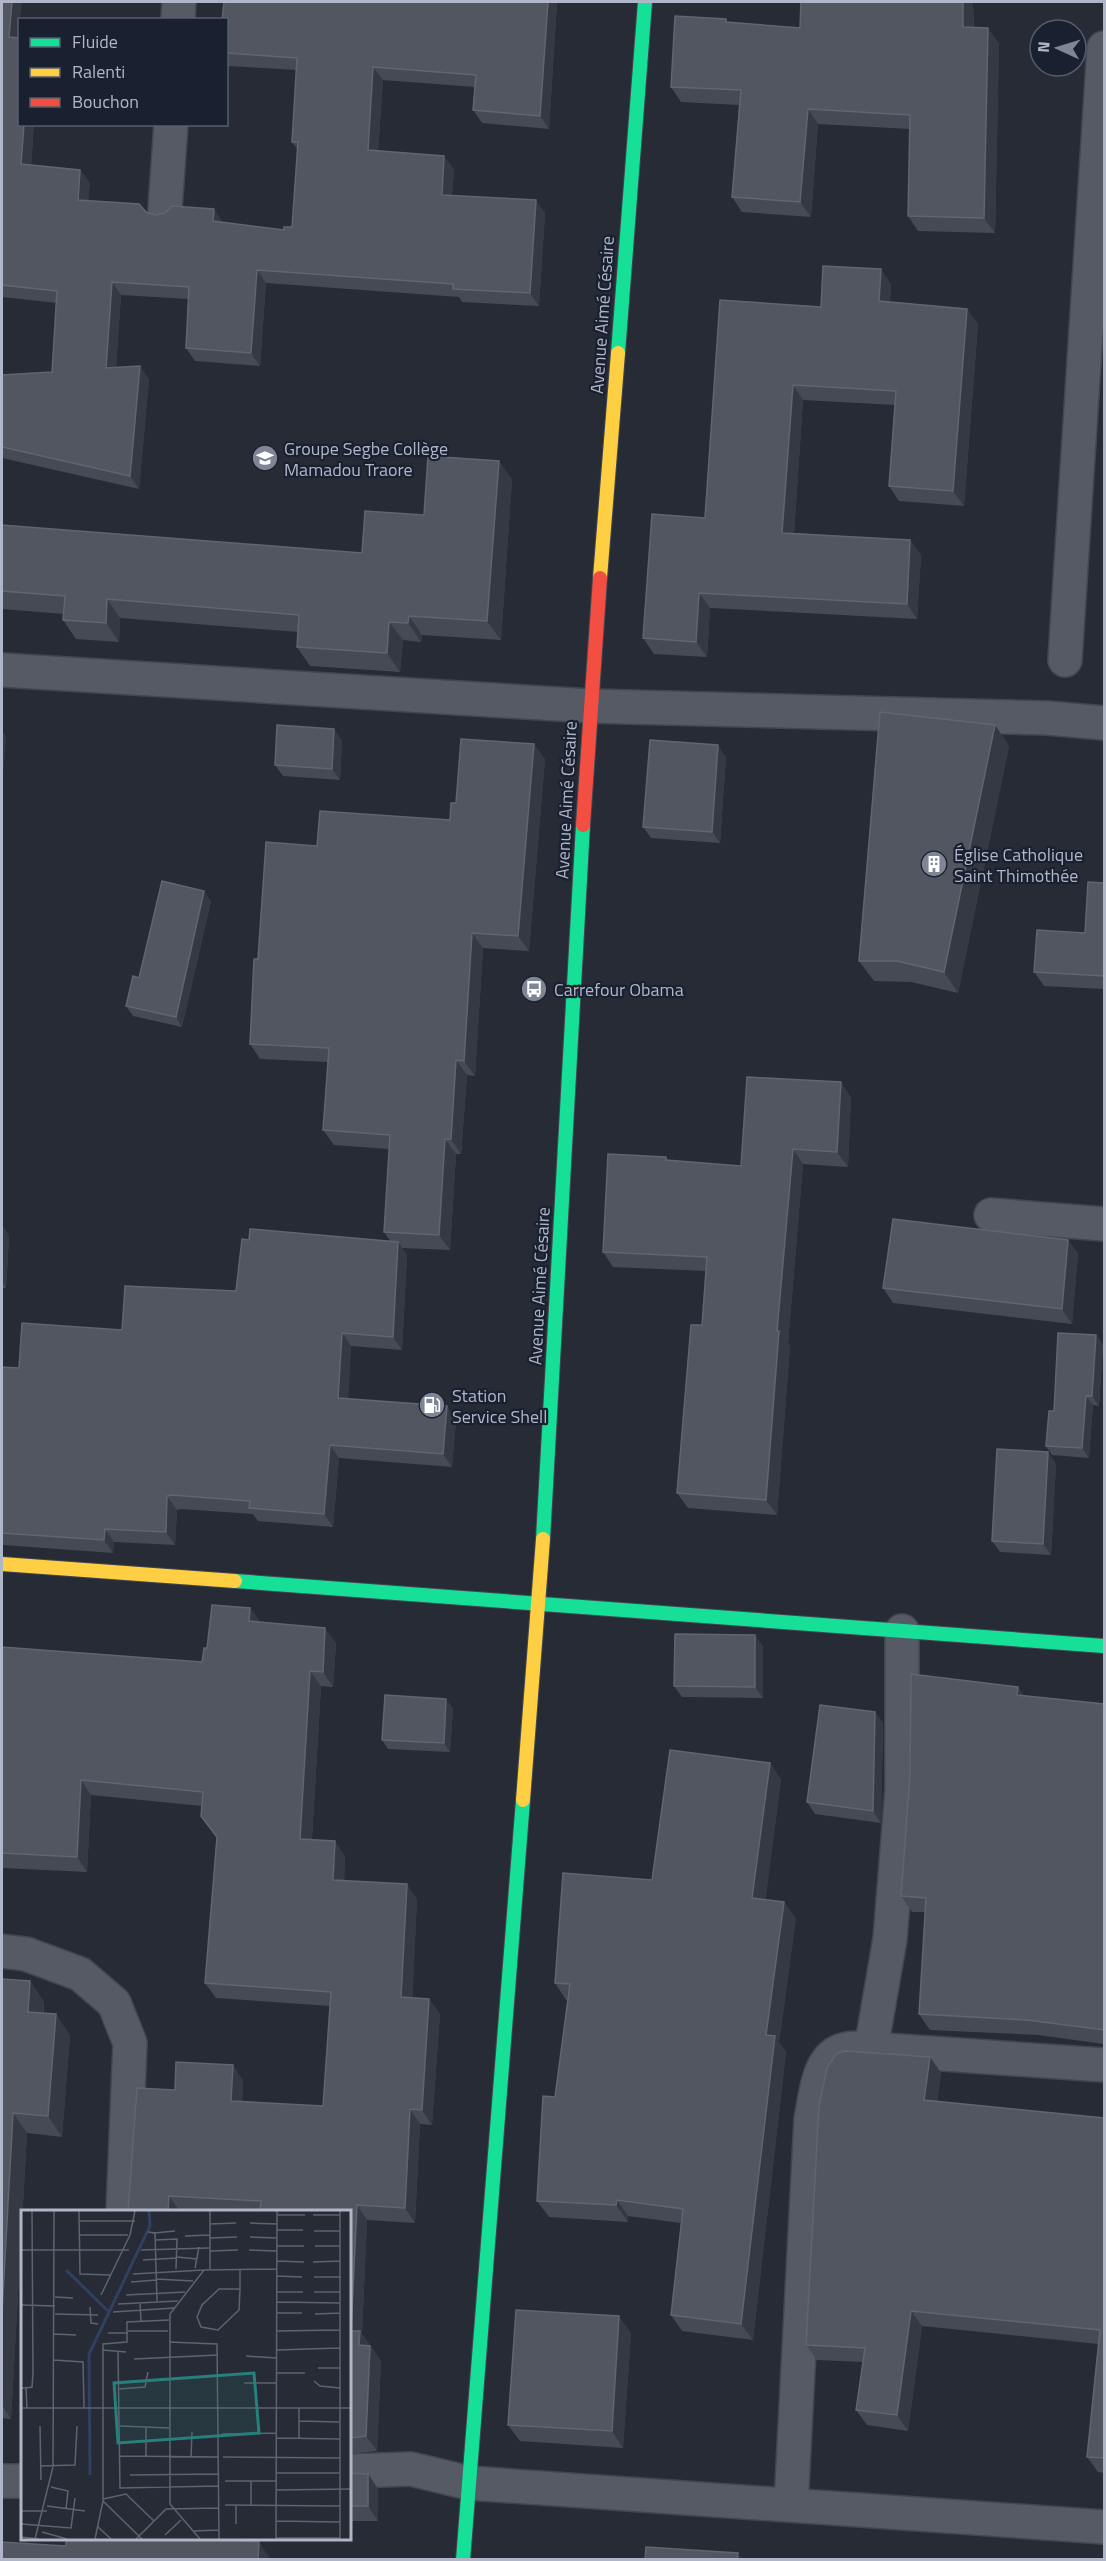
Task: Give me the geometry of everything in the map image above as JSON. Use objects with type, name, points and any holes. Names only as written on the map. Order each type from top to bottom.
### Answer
[{"type":"street","points":[[178,18],[179,2]]},
{"type":"street","name":"Avenue Aimé Césaire","points":[[463,2559],[538,1602],[590,706],[645,2]]},
{"type":"street","points":[[1065,660],[1104,48]]},
{"type":"street","points":[[165,209],[171,126]]},
{"type":"street","points":[[2,670],[590,706],[1047,718],[1104,723]]},
{"type":"street","points":[[991,1215],[1104,1224]]},
{"type":"street","points":[[2,1564],[538,1602],[1104,1646]]},
{"type":"street","points":[[871,2049],[890,1939],[903,1790],[902,1631]]},
{"type":"street","points":[[2,1951],[26,1954],[80,1974],[114,2003],[130,2043],[123,2210]]},
{"type":"street","points":[[791,2505],[811,2120],[822,2068],[832,2055],[846,2049],[1104,2065]]},
{"type":"street","points":[[351,2471],[411,2469],[469,2483],[1104,2527]]},
{"type":"street","points":[[2,2481],[21,2481]]},
{"type":"building","points":[[2,2],[12,2],[9,37],[18,38],[18,126],[24,126],[21,164],[80,170],[78,200],[139,204],[146,212],[155,215],[165,213],[172,206],[214,209],[213,221],[284,230],[284,227],[292,227],[298,142],[292,142],[297,58],[228,53],[228,18],[222,18],[224,2],[548,2],[540,116],[473,110],[476,75],[373,67],[368,150],[444,156],[442,195],[536,200],[530,293],[453,289],[453,284],[257,270],[251,353],[186,348],[189,287],[112,282],[106,368],[140,366],[130,476],[2,447],[2,375],[52,372],[57,291],[2,285]]},
{"type":"building","points":[[801,2],[963,2],[963,27],[988,28],[984,218],[908,216],[910,115],[808,109],[800,202],[732,197],[741,90],[671,87],[675,16],[726,19],[726,22],[800,28]]},
{"type":"building","points":[[823,266],[881,269],[879,301],[967,309],[953,491],[889,486],[896,391],[793,385],[782,533],[910,540],[907,604],[699,593],[696,642],[643,638],[652,514],[705,518],[720,300],[821,307]]},
{"type":"building","points":[[428,456],[499,461],[487,621],[409,616],[408,623],[389,622],[387,653],[297,647],[299,615],[107,599],[106,623],[63,620],[65,596],[2,591],[2,525],[362,553],[365,511],[424,515]]},
{"type":"building","name":"Église Catholique Saint Thimothée","points":[[880,712],[995,725],[944,972],[897,961],[859,961]]},
{"type":"building","points":[[277,725],[334,729],[332,769],[275,765]]},
{"type":"building","points":[[461,739],[534,744],[518,936],[472,933],[464,1061],[456,1060],[451,1139],[445,1139],[439,1235],[384,1232],[390,1135],[323,1130],[329,1048],[250,1044],[254,959],[258,959],[266,842],[317,846],[320,811],[450,820],[451,803],[456,803]]},
{"type":"building","points":[[650,740],[718,745],[712,832],[643,827]]},
{"type":"building","points":[[162,881],[204,891],[176,1017],[126,1006],[133,976],[139,978]]},
{"type":"building","points":[[1088,882],[1104,883],[1104,976],[1034,972],[1037,930],[1085,933]]},
{"type":"building","points":[[747,1077],[841,1082],[837,1152],[793,1149],[777,1331],[779,1331],[766,1500],[677,1493],[691,1325],[702,1325],[707,1257],[603,1252],[608,1154],[666,1157],[666,1160],[741,1166]]},
{"type":"building","points":[[893,1219],[1068,1240],[1062,1309],[883,1288]]},
{"type":"building","points":[[250,1229],[398,1242],[393,1337],[342,1333],[338,1398],[447,1406],[443,1454],[330,1445],[324,1514],[249,1508],[250,1501],[172,1495],[167,1496],[166,1532],[105,1529],[104,1540],[2,1533],[2,1367],[19,1368],[22,1323],[122,1330],[125,1286],[236,1291],[242,1239],[249,1240]]},
{"type":"building","points":[[1058,1333],[1096,1335],[1092,1396],[1086,1396],[1082,1448],[1046,1446],[1049,1411],[1054,1411]]},
{"type":"building","points":[[997,1449],[1048,1452],[1043,1544],[992,1541]]},
{"type":"building","points":[[212,1605],[250,1608],[249,1621],[325,1628],[323,1672],[310,1671],[300,1839],[335,1841],[333,1880],[407,1884],[401,1997],[429,1999],[422,2110],[410,2109],[405,2208],[357,2205],[351,2331],[351,2210],[260,2210],[261,2201],[169,2196],[168,2210],[128,2210],[137,2088],[175,2090],[176,2062],[233,2065],[231,2101],[323,2106],[331,1992],[205,1983],[217,1837],[201,1816],[203,1792],[81,1780],[77,1857],[2,1853],[2,1647],[202,1662],[204,1648],[207,1648]]},
{"type":"building","points":[[675,1634],[755,1635],[755,1687],[674,1686]]},
{"type":"building","points":[[911,1674],[1018,1687],[1017,1695],[1104,1704],[1104,2030],[1027,2020],[919,2014],[926,1898],[901,1896],[910,1776]]},
{"type":"building","points":[[385,1695],[446,1699],[444,1743],[382,1740]]},
{"type":"building","points":[[820,1705],[875,1712],[873,1811],[807,1802]]},
{"type":"building","points":[[670,1750],[770,1763],[752,1898],[784,1902],[766,2035],[775,2036],[741,2324],[671,2315],[683,2209],[617,2200],[616,2205],[537,2201],[543,2096],[555,2097],[570,1984],[555,1983],[563,1873],[652,1880]]},
{"type":"building","points":[[2,1979],[30,1981],[28,2012],[56,2014],[48,2116],[13,2113],[2,2313]]},
{"type":"building","points":[[845,2051],[930,2057],[924,2100],[1104,2118],[1104,2458],[1087,2457],[1100,2330],[911,2311],[897,2415],[856,2410],[865,2348],[806,2345],[819,2106],[827,2068],[836,2054]]},
{"type":"building","points":[[516,2310],[619,2316],[612,2431],[508,2425]]},
{"type":"building","points":[[351,2331],[360,2331],[359,2345],[370,2346],[366,2436],[351,2438]]},
{"type":"building","points":[[351,2473],[368,2474],[368,2506],[351,2506]]},
{"type":"building","points":[[66,2540],[259,2542],[258,2559],[2,2559],[2,2542],[66,2546]]},
{"type":"building","points":[[646,2547],[738,2553],[737,2559],[645,2559]]},
{"type":"traffic: fast","points":[[618,353],[645,2]]},
{"type":"traffic: fast","points":[[543,1539],[583,825]]},
{"type":"traffic: fast","points":[[235,1581],[1104,1646]]},
{"type":"traffic: fast","points":[[463,2560],[523,1800]]},
{"type":"traffic: slow","points":[[600,578],[618,353]]},
{"type":"traffic: slow","points":[[523,1800],[543,1539]]},
{"type":"traffic: slow","points":[[2,1564],[235,1581]]},
{"type":"traffic: jam","points":[[583,825],[600,578]]},
{"type":"place","name":"Groupe Segbe Collège Mamadou Traore","points":[[265,458]]},
{"type":"place","name":"Église Catholique Saint Thimothée","points":[[934,864]]},
{"type":"place","name":"Carrefour Obama","points":[[534,989]]},
{"type":"place","name":"Station Service Shell","points":[[432,1405]]}]
